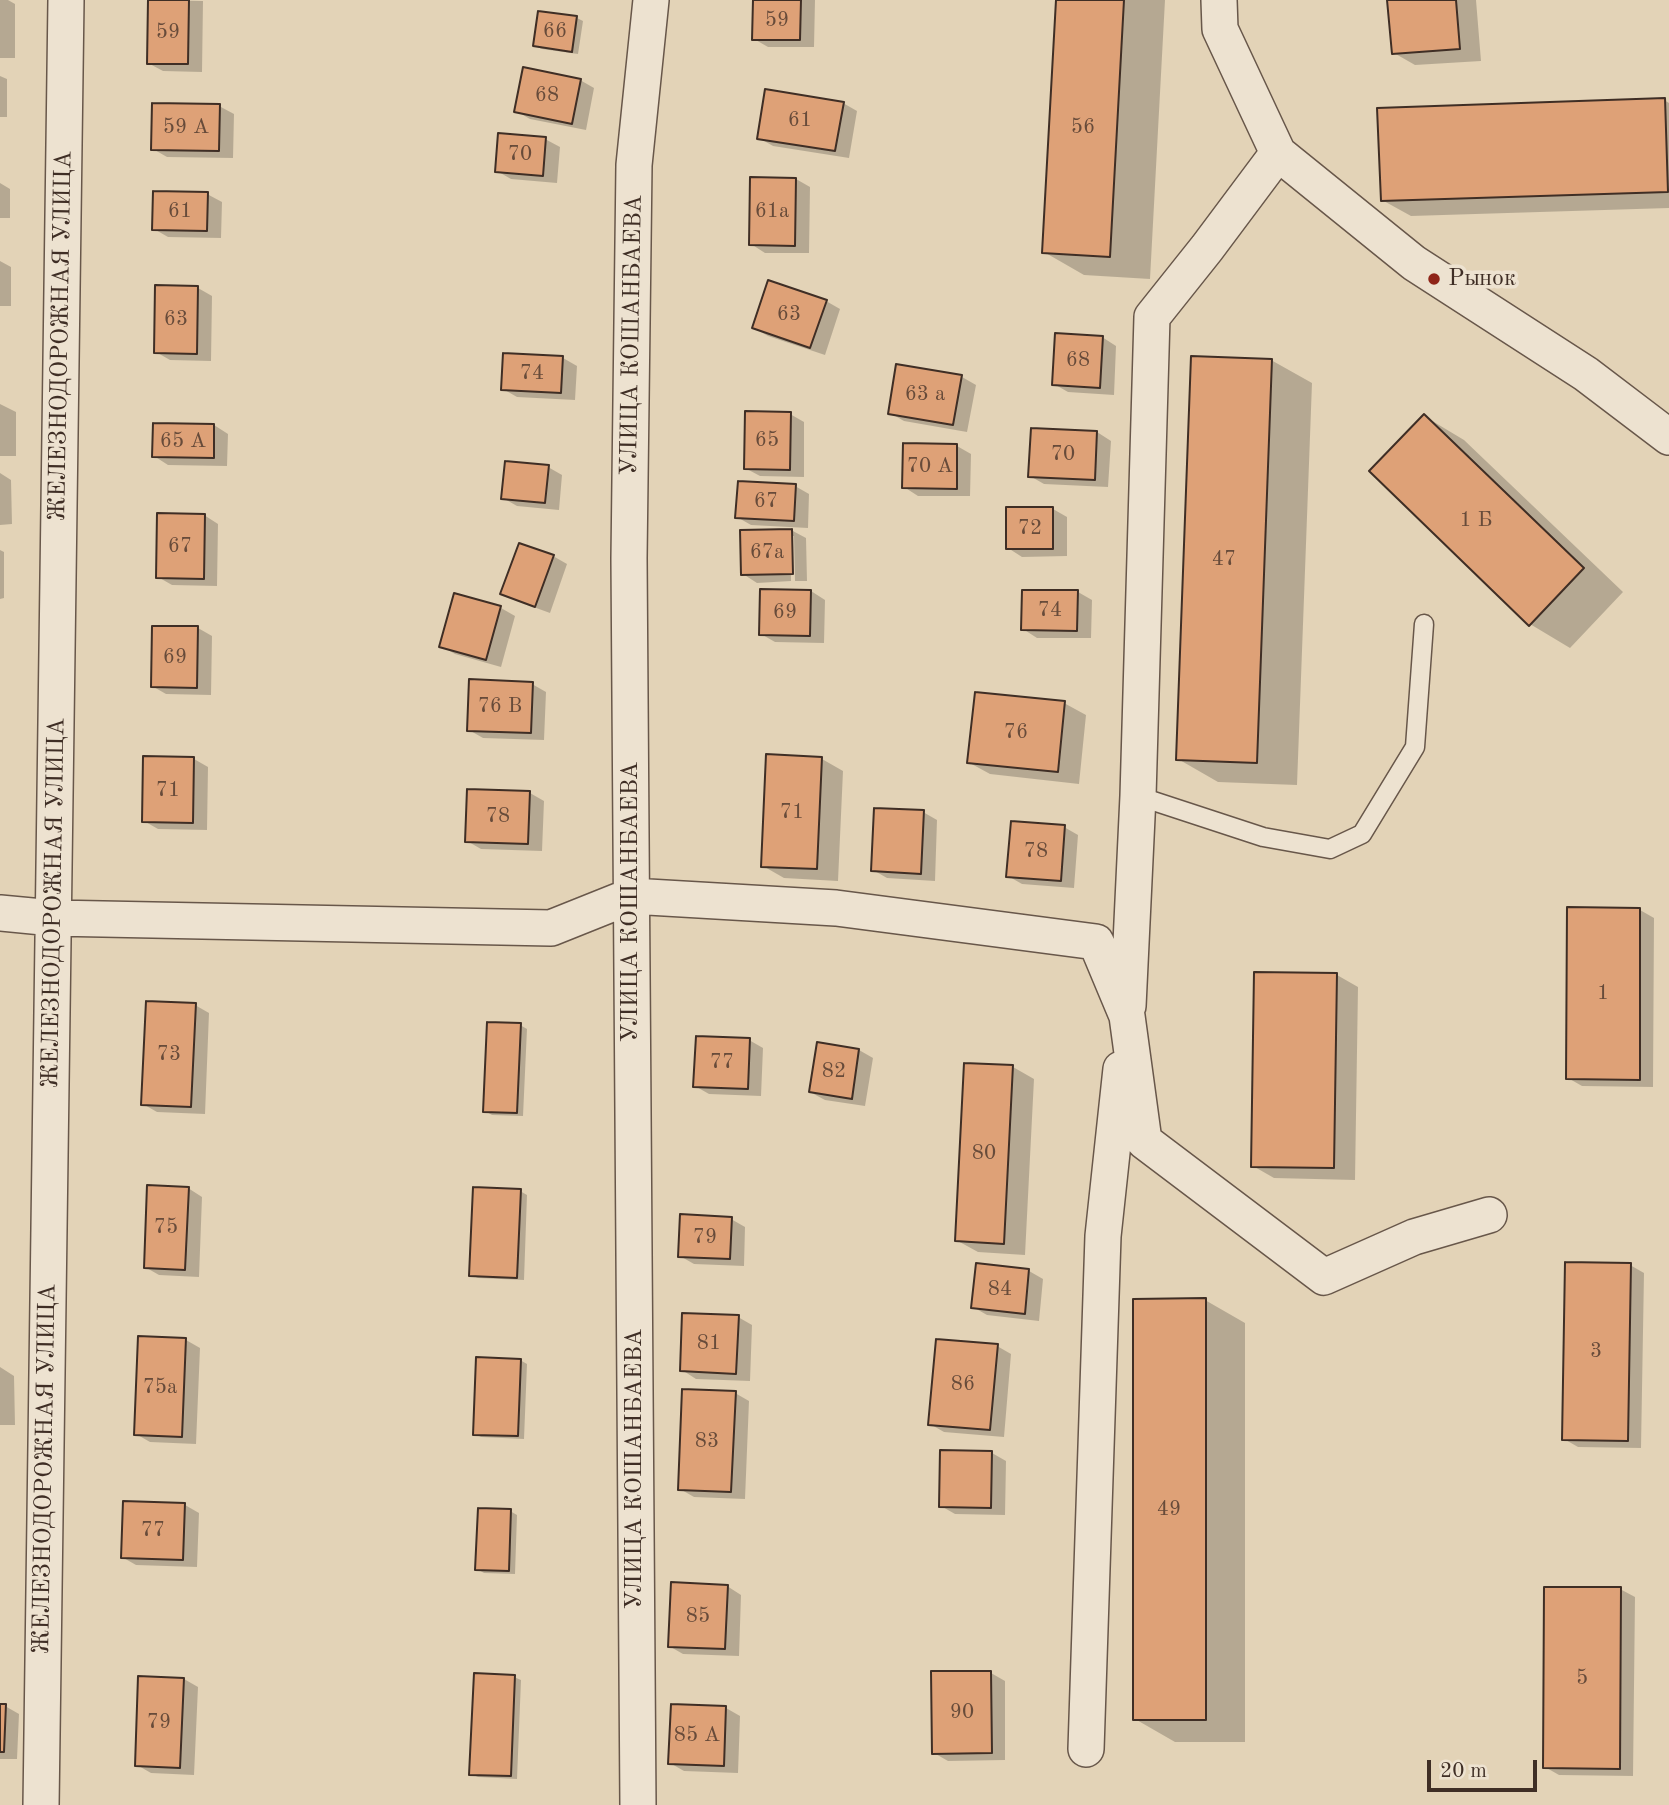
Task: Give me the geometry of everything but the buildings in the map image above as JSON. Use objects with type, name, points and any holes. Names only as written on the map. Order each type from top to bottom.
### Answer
[{"type":"street","name":"ЖЕЛЕЗНОДОРОЖНАЯ УЛИЦА","points":[[41,1805],[66,0]]},
{"type":"street","name":"УЛИЦА КОШАНБАЕВА","points":[[638,1805],[629,558],[634,165],[651,0]]},
{"type":"street","points":[[1219,0],[1220,29],[1278,153],[1413,263],[1586,374],[1669,437]]},
{"type":"street","points":[[1086,1749],[1102,1236],[1127,1016],[1138,796],[1152,317],[1278,153]]},
{"type":"street","points":[[0,913],[54,918],[551,928],[631,896],[836,908],[1096,942],[1127,1016],[1144,1141],[1324,1277],[1414,1237],[1489,1216]]},
{"type":"lane","points":[[1138,796],[1263,838],[1330,849],[1362,834],[1415,747],[1424,624]]},
{"type":"place","name":"Рынок","points":[[1434,279]]}]
